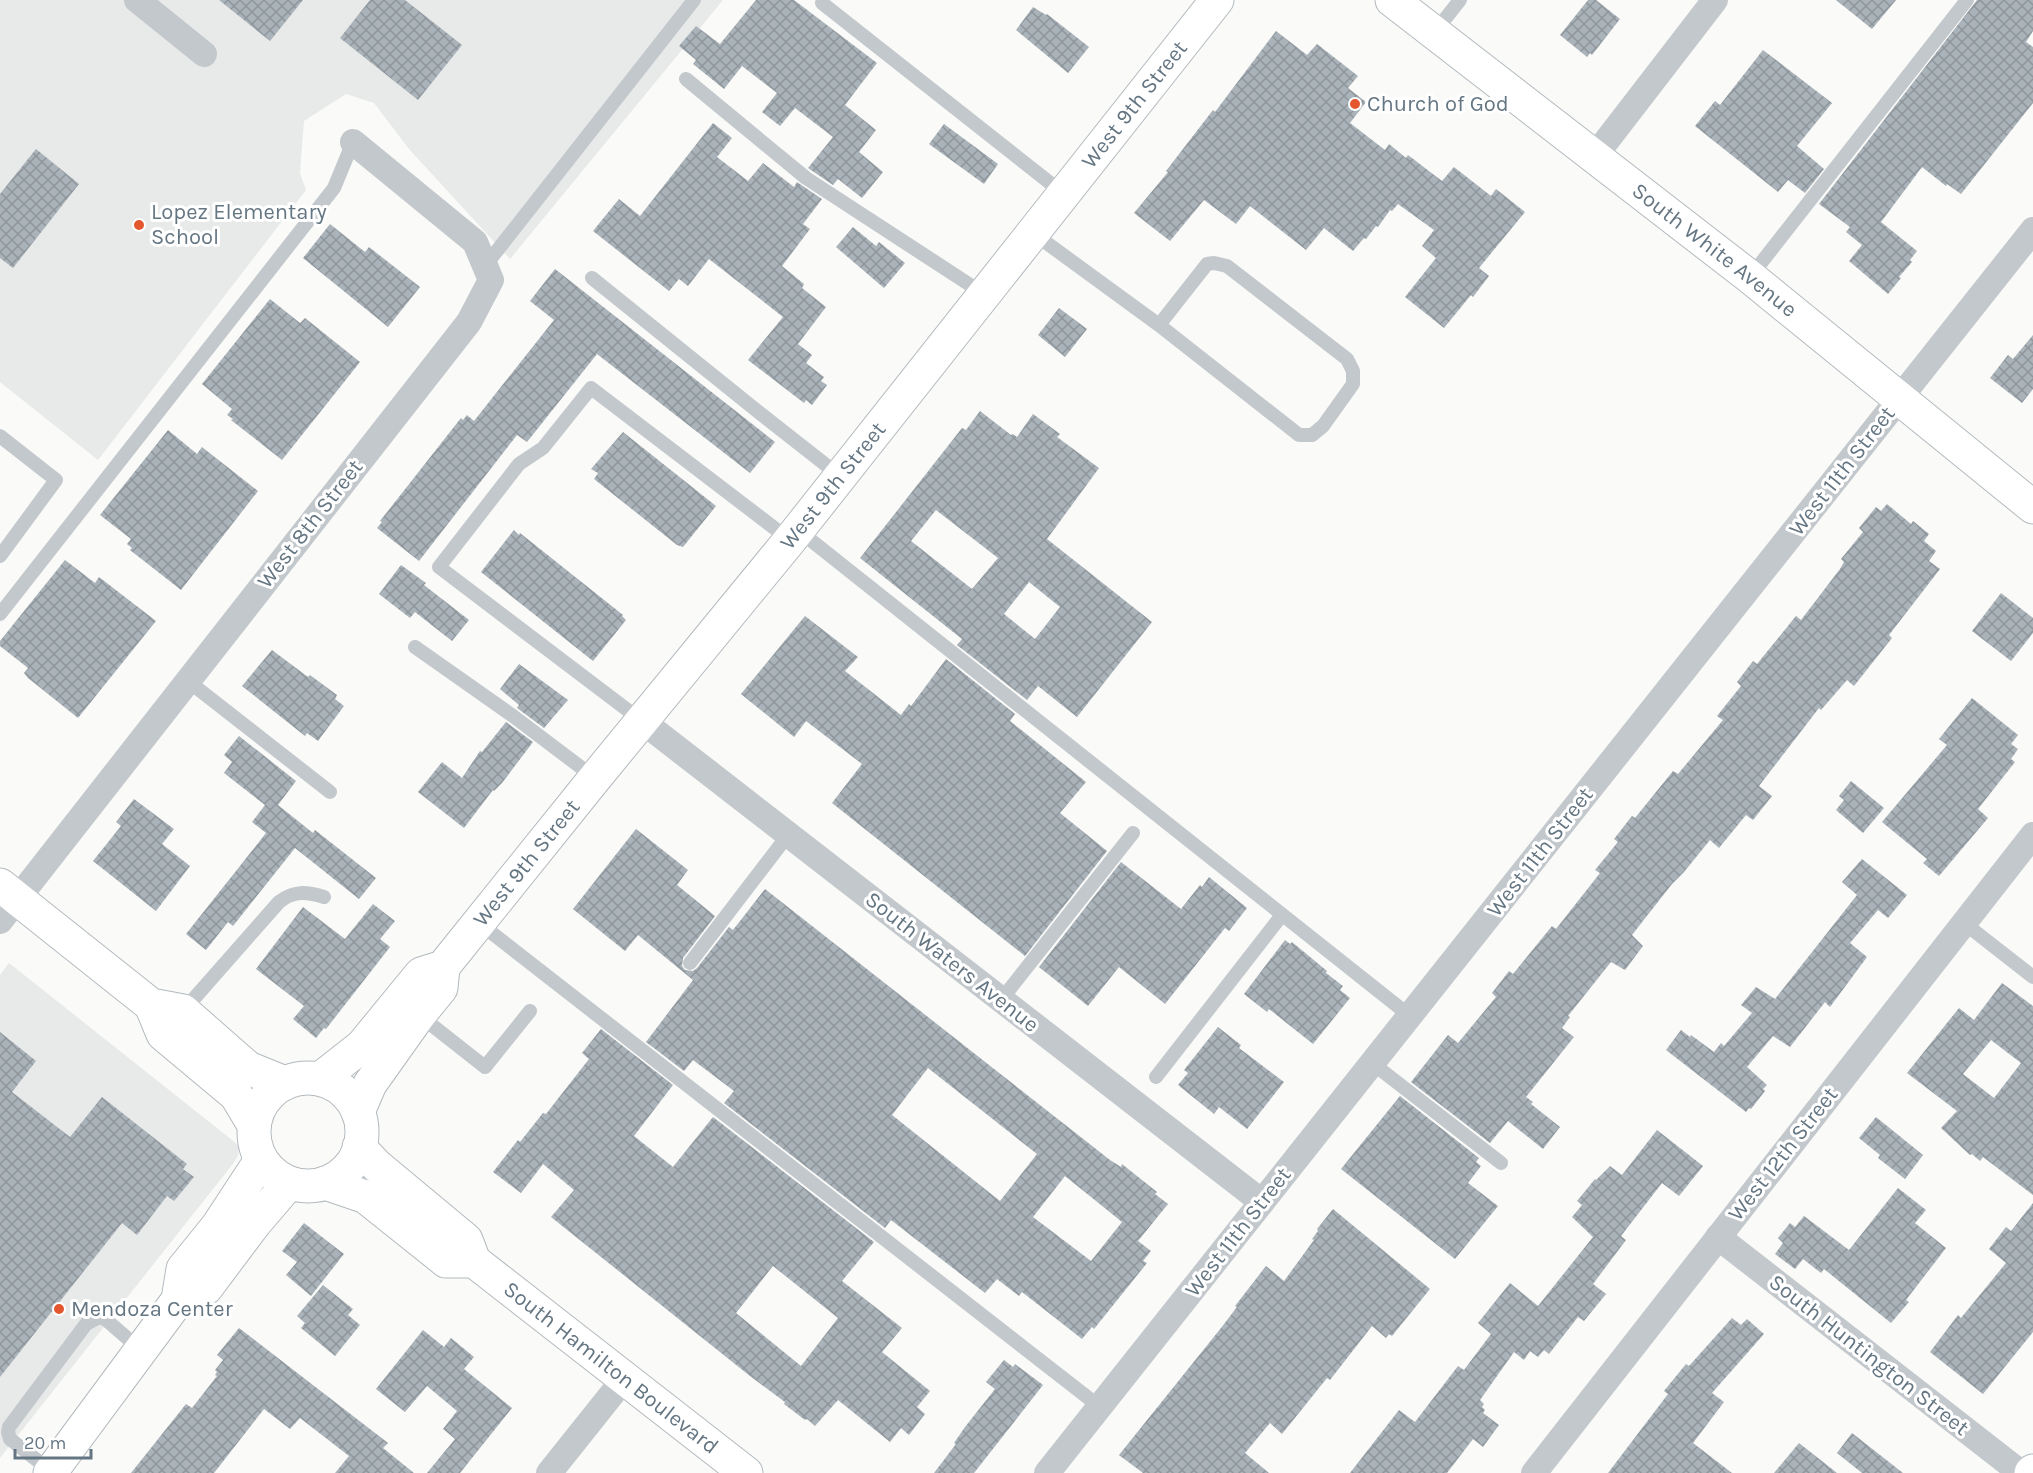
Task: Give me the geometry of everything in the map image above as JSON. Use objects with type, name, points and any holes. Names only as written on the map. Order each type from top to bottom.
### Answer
[{"type":"street","points":[[137,0],[204,54]]},
{"type":"street","name":"West 9th Street","points":[[320,1079],[362,1046],[421,974],[443,967],[794,535],[1217,0]]},
{"type":"street","name":"South White Avenue","points":[[1392,0],[1750,278],[2033,507]]},
{"type":"street","points":[[1594,157],[1715,0]]},
{"type":"street","name":"West 8th Street","points":[[6,902],[188,681],[469,322],[491,280],[476,242],[353,142]]},
{"type":"street","name":"West 11th Street","points":[[1047,1473],[2033,230]]},
{"type":"street","name":"South Waters Avenue","points":[[642,721],[1262,1202]]},
{"type":"street","name":"West 12th Street","points":[[1534,1473],[2033,835]]},
{"type":"street","points":[[6,902],[151,1005],[183,1011],[248,1068],[285,1083]]},
{"type":"street","name":"West 9th Street","points":[[358,1112],[370,1084],[441,988],[443,967]]},
{"type":"street","points":[[151,1005],[163,1034],[236,1095],[254,1125]]},
{"type":"street","points":[[302,1078],[320,1079],[336,1086],[349,1097],[358,1112],[362,1129],[359,1147],[352,1163],[340,1175],[325,1183],[307,1186],[289,1183],[273,1174],[261,1160],[255,1143],[254,1125],[259,1108],[270,1093],[285,1083],[302,1078]]},
{"type":"street","name":"South Hamilton Boulevard","points":[[359,1147],[377,1166],[466,1240],[474,1261],[746,1473]]},
{"type":"street","points":[[51,1472],[178,1300],[183,1269],[217,1227],[261,1160]]},
{"type":"street","points":[[178,1300],[206,1288],[254,1224],[289,1183]]},
{"type":"street","points":[[325,1183],[366,1197],[446,1261],[474,1261]]},
{"type":"street","name":"South Huntington Street","points":[[1718,1237],[2021,1473]]},
{"type":"street","points":[[549,1473],[624,1379]]},
{"type":"lane","points":[[485,266],[694,0]]},
{"type":"lane","points":[[1434,33],[1460,0]]},
{"type":"lane","points":[[1750,278],[1967,0]]},
{"type":"lane","points":[[822,3],[1064,194]]},
{"type":"lane","points":[[686,80],[806,178],[984,294]]},
{"type":"lane","points":[[0,614],[334,188],[353,142]]},
{"type":"lane","points":[[1033,233],[1159,326],[1299,435],[1312,435],[1323,426],[1353,384],[1353,371],[1347,359],[1227,266],[1207,264],[1159,326]]},
{"type":"lane","points":[[592,278],[840,476]]},
{"type":"lane","points":[[642,721],[439,567],[519,464],[543,448],[591,388],[794,535],[1410,1016]]},
{"type":"lane","points":[[0,436],[56,480],[0,556]]},
{"type":"lane","points":[[415,647],[513,716],[595,778]]},
{"type":"lane","points":[[188,681],[330,792]]},
{"type":"lane","points":[[1001,1000],[1133,833]]},
{"type":"lane","points":[[690,963],[788,835]]},
{"type":"lane","points":[[183,1011],[285,898],[293,893],[303,892],[324,897]]},
{"type":"lane","points":[[1156,1077],[1282,915]]},
{"type":"lane","points":[[479,923],[1100,1407]]},
{"type":"lane","points":[[1964,923],[2033,977]]},
{"type":"lane","points":[[419,1015],[485,1067],[530,1011]]},
{"type":"lane","points":[[1372,1063],[1501,1163]]},
{"type":"lane","points":[[51,1472],[10,1439],[9,1427],[86,1324],[92,1320],[104,1318],[141,1350]]},
{"type":"shaded area","name":"Lopez Elementary School","points":[[0,0],[723,0],[510,259],[409,149],[374,103],[346,94],[304,121],[300,173],[306,190],[98,460],[0,382]]},
{"type":"shaded area","name":"Mendoza Center","points":[[9,963],[232,1140],[239,1149],[238,1156],[232,1165],[0,1458],[0,975]]},
{"type":"building","points":[[219,0],[303,0],[270,41]]},
{"type":"building","points":[[370,0],[405,0],[462,45],[418,100],[340,38]]},
{"type":"building","points":[[756,0],[794,0],[877,63],[845,105],[876,130],[859,152],[883,172],[862,198],[838,179],[833,185],[808,168],[833,137],[795,108],[780,126],[762,112],[777,93],[742,66],[724,89],[693,64],[696,60],[679,46],[696,26],[720,44]]},
{"type":"building","points":[[1588,0],[1596,0],[1620,19],[1592,55],[1590,53],[1587,57],[1560,35]]},
{"type":"building","points":[[1836,0],[1896,0],[1872,29]]},
{"type":"building","points":[[1977,0],[2033,0],[2033,31],[2026,42],[2033,47],[2033,103],[1961,194],[1947,184],[1946,186],[1922,167],[1881,222],[1917,251],[1910,260],[1912,262],[1888,294],[1849,261],[1862,245],[1846,232],[1850,227],[1819,204]]},
{"type":"building","points":[[1033,7],[1047,14],[1089,47],[1068,73],[1016,30]]},
{"type":"building","points":[[1276,31],[1307,55],[1317,44],[1358,76],[1348,88],[1366,102],[1350,123],[1385,150],[1389,144],[1406,158],[1408,155],[1442,181],[1454,167],[1491,196],[1496,189],[1525,212],[1479,268],[1489,276],[1444,328],[1405,297],[1436,258],[1422,246],[1434,230],[1398,204],[1353,251],[1324,228],[1306,250],[1250,206],[1236,224],[1204,200],[1170,241],[1134,213]]},
{"type":"building","points":[[1763,50],[1832,103],[1797,146],[1824,169],[1805,193],[1788,180],[1778,192],[1695,126],[1715,101],[1720,105]]},
{"type":"building","points":[[713,123],[732,138],[717,157],[748,181],[763,163],[794,187],[797,182],[822,199],[803,224],[810,229],[782,266],[804,284],[802,288],[826,307],[798,344],[812,355],[806,363],[824,377],[821,381],[827,385],[812,405],[806,400],[804,403],[748,360],[783,317],[709,259],[688,286],[679,279],[669,291],[593,231],[619,199],[640,216]]},
{"type":"building","points":[[944,124],[998,164],[984,184],[929,144]]},
{"type":"building","points":[[36,149],[79,184],[13,268],[0,258],[0,194]]},
{"type":"building","points":[[330,224],[365,252],[369,247],[420,287],[388,327],[303,258]]},
{"type":"building","points":[[853,227],[876,246],[879,242],[905,263],[884,288],[836,247]]},
{"type":"building","points":[[555,269],[775,442],[750,473],[597,354],[527,442],[517,435],[419,561],[377,528],[382,522],[380,521],[461,418],[463,420],[467,415],[474,421],[554,320],[530,301]]},
{"type":"building","points":[[270,299],[300,323],[305,318],[360,362],[282,460],[231,420],[233,419],[227,415],[232,409],[202,384]]},
{"type":"building","points":[[1059,308],[1087,329],[1065,357],[1038,335]]},
{"type":"building","points":[[2033,335],[2033,389],[2022,403],[1990,378],[2008,355],[2013,359]]},
{"type":"building","points":[[980,411],[1011,435],[1017,437],[1033,414],[1060,434],[1057,437],[1099,468],[1047,539],[1152,622],[1077,717],[1038,686],[1027,700],[957,645],[962,639],[860,558],[962,428],[966,430]],"holes":[[[936,510],[998,558],[972,589],[911,541]],[[1029,582],[1060,607],[1035,639],[1004,614]]]},
{"type":"building","points":[[168,430],[197,454],[202,447],[258,491],[181,590],[130,550],[132,548],[127,544],[131,539],[100,515]]},
{"type":"building","points":[[623,432],[716,506],[683,547],[677,545],[594,479],[598,473],[591,469]]},
{"type":"building","points":[[1887,504],[1911,524],[1913,521],[1929,534],[1924,541],[1936,551],[1929,561],[1940,569],[1889,635],[1892,638],[1854,686],[1847,680],[1821,710],[1819,708],[1759,786],[1772,796],[1753,820],[1746,815],[1719,848],[1710,840],[1632,935],[1643,946],[1625,970],[1611,962],[1568,1016],[1570,1017],[1562,1028],[1574,1037],[1526,1097],[1533,1102],[1531,1104],[1560,1127],[1543,1149],[1508,1121],[1490,1143],[1411,1082],[1448,1035],[1458,1043],[1496,997],[1492,993],[1509,971],[1513,974],[1552,926],[1556,929],[1600,873],[1595,870],[1618,842],[1614,839],[1632,816],[1635,818],[1673,771],[1678,774],[1723,720],[1717,716],[1741,686],[1737,682],[1753,661],[1757,664],[1796,616],[1801,620],[1840,569],[1844,562],[1841,559],[1863,532],[1859,528],[1876,507],[1881,511]]},
{"type":"building","points":[[514,530],[623,615],[626,620],[593,661],[481,572]]},
{"type":"building","points":[[65,560],[95,583],[99,577],[156,621],[78,718],[28,678],[24,673],[28,668],[0,646],[0,641]]},
{"type":"building","points":[[401,565],[469,620],[452,641],[415,612],[410,618],[379,594]]},
{"type":"building","points":[[2001,593],[2033,618],[2033,633],[2011,661],[1972,631]]},
{"type":"building","points":[[805,616],[858,657],[845,671],[901,715],[909,704],[911,706],[946,659],[1015,714],[1010,721],[1086,782],[1060,813],[1107,851],[1025,956],[832,803],[862,764],[806,721],[794,737],[741,694]]},
{"type":"building","points":[[272,650],[337,695],[335,699],[344,706],[318,741],[307,733],[305,736],[242,686]]},
{"type":"building","points":[[519,664],[568,700],[544,728],[517,708],[519,705],[500,689]]},
{"type":"building","points":[[1972,698],[2018,735],[2011,744],[2018,749],[2011,759],[2015,762],[1978,809],[1988,818],[1939,876],[1923,863],[1927,859],[1882,822],[1947,745],[1939,739]]},
{"type":"building","points":[[506,722],[533,742],[464,828],[418,792],[442,762],[462,778],[480,751],[482,752]]},
{"type":"building","points":[[239,736],[296,781],[278,805],[313,833],[315,830],[376,878],[359,899],[295,848],[233,926],[228,922],[206,950],[186,934],[266,833],[252,822],[265,805],[224,773],[232,762],[224,755]]},
{"type":"building","points":[[1851,781],[1884,808],[1863,833],[1836,810],[1844,800],[1839,796]]},
{"type":"building","points":[[134,799],[174,829],[162,844],[190,866],[156,911],[93,861],[121,826],[116,822]]},
{"type":"building","points":[[636,829],[688,870],[677,885],[715,916],[683,958],[682,966],[685,970],[693,971],[729,927],[733,930],[765,889],[1110,1160],[1121,1167],[1122,1164],[1157,1192],[1155,1194],[1168,1204],[1138,1241],[1151,1251],[1143,1261],[1147,1263],[1094,1329],[1092,1327],[1082,1339],[1022,1292],[1019,1296],[997,1279],[985,1293],[891,1220],[885,1228],[724,1103],[734,1091],[693,1060],[684,1071],[646,1042],[693,980],[638,935],[625,951],[573,909]],"holes":[[[928,1068],[1037,1154],[1000,1201],[892,1115]],[[1065,1176],[1122,1222],[1091,1261],[1033,1217]]]},
{"type":"building","points":[[1862,859],[1907,895],[1888,918],[1878,910],[1850,943],[1867,957],[1830,1007],[1825,1002],[1790,1047],[1773,1036],[1747,1067],[1767,1085],[1751,1109],[1749,1108],[1746,1112],[1666,1050],[1681,1030],[1714,1052],[1721,1043],[1724,1046],[1752,1013],[1741,1005],[1756,987],[1775,999],[1857,895],[1842,882]]},
{"type":"building","points":[[1121,862],[1181,909],[1209,877],[1247,908],[1229,931],[1225,928],[1165,1004],[1119,967],[1088,1006],[1039,967]]},
{"type":"building","points":[[373,904],[395,921],[380,939],[390,947],[326,1029],[324,1028],[316,1038],[293,1019],[304,1006],[256,969],[303,907],[345,939]]},
{"type":"building","points":[[1285,940],[1290,944],[1292,942],[1327,971],[1326,973],[1343,986],[1340,990],[1350,998],[1313,1044],[1269,1009],[1267,1012],[1244,994]]},
{"type":"building","points":[[2002,983],[2033,1006],[2033,1195],[1983,1157],[1980,1161],[1972,1154],[1970,1155],[1941,1128],[1957,1111],[1907,1073],[1959,1008],[1974,1020]],"holes":[[[1991,1040],[2021,1063],[1994,1098],[1963,1074]]]},
{"type":"building","points":[[1218,1027],[1241,1045],[1239,1048],[1284,1082],[1247,1129],[1219,1107],[1214,1114],[1178,1085],[1188,1073],[1184,1070]]},
{"type":"building","points":[[601,1029],[673,1085],[634,1136],[673,1167],[713,1117],[874,1242],[842,1281],[902,1328],[882,1352],[930,1391],[917,1407],[925,1414],[909,1435],[901,1428],[890,1442],[838,1400],[815,1426],[807,1419],[805,1420],[551,1217],[574,1190],[543,1164],[521,1193],[493,1172],[518,1140],[520,1142],[543,1113],[546,1114],[589,1059],[582,1053]],"holes":[[[773,1266],[838,1318],[801,1366],[736,1313]]]},
{"type":"building","points":[[0,1032],[36,1061],[12,1092],[70,1137],[102,1097],[187,1164],[183,1169],[194,1177],[174,1201],[167,1196],[137,1235],[122,1223],[0,1377]]},
{"type":"building","points":[[1400,1096],[1479,1158],[1476,1162],[1481,1166],[1468,1183],[1498,1206],[1455,1259],[1341,1169]]},
{"type":"building","points":[[1876,1117],[1923,1155],[1905,1179],[1878,1158],[1880,1155],[1859,1138]]},
{"type":"building","points":[[1657,1130],[1703,1166],[1679,1196],[1662,1183],[1621,1236],[1626,1240],[1593,1284],[1606,1294],[1584,1321],[1578,1317],[1549,1354],[1544,1350],[1538,1357],[1530,1351],[1524,1360],[1514,1352],[1480,1400],[1484,1404],[1483,1413],[1499,1425],[1483,1447],[1473,1439],[1447,1473],[1350,1473],[1399,1410],[1415,1422],[1458,1366],[1464,1370],[1491,1334],[1478,1323],[1510,1283],[1538,1306],[1593,1237],[1572,1217],[1582,1205],[1577,1201],[1595,1179],[1610,1166],[1622,1175]]},
{"type":"building","points":[[1898,1188],[1926,1210],[1915,1223],[1946,1248],[1906,1300],[1909,1302],[1891,1323],[1824,1269],[1821,1273],[1803,1259],[1795,1269],[1775,1254],[1783,1243],[1778,1238],[1790,1223],[1795,1227],[1804,1216],[1849,1250]]},
{"type":"building","points":[[2033,1203],[2033,1332],[1983,1394],[1930,1352],[1958,1315],[1961,1318],[2006,1263],[1989,1249],[2006,1227],[2011,1231]]},
{"type":"building","points":[[1333,1209],[1430,1289],[1392,1336],[1389,1334],[1386,1338],[1372,1326],[1330,1380],[1327,1378],[1282,1434],[1270,1423],[1245,1453],[1269,1473],[1143,1473],[1119,1455],[1221,1328],[1266,1266],[1284,1281],[1314,1240],[1312,1239],[1317,1229]]},
{"type":"building","points":[[304,1223],[344,1254],[311,1296],[286,1275],[297,1262],[282,1251]]},
{"type":"building","points":[[323,1285],[353,1309],[348,1315],[360,1325],[335,1356],[301,1328],[305,1323],[297,1316]]},
{"type":"building","points":[[1732,1318],[1741,1325],[1747,1319],[1764,1334],[1712,1393],[1724,1402],[1693,1443],[1732,1473],[1608,1473],[1668,1394],[1664,1391],[1686,1364],[1689,1366]]},
{"type":"building","points":[[239,1328],[388,1443],[383,1448],[414,1473],[335,1473],[349,1456],[300,1418],[290,1429],[264,1409],[214,1473],[131,1473],[186,1404],[192,1408],[217,1376],[215,1370],[223,1360],[217,1355]]},
{"type":"building","points":[[423,1330],[444,1347],[451,1338],[474,1357],[464,1369],[512,1408],[460,1473],[427,1473],[455,1439],[443,1429],[457,1411],[427,1386],[405,1412],[376,1389]]},
{"type":"building","points":[[1004,1360],[1013,1367],[1015,1364],[1043,1385],[974,1473],[934,1473],[956,1444],[954,1443],[965,1427],[995,1389],[986,1382]]},
{"type":"building","points":[[1852,1433],[1903,1473],[1862,1473],[1837,1453]]},
{"type":"building","points":[[1799,1443],[1837,1473],[1774,1473]]},
{"type":"place","name":"Church of God","points":[[1355,104]]},
{"type":"place","name":"Lopez Elementary School","points":[[139,225]]},
{"type":"place","name":"Mendoza Center","points":[[59,1309]]}]
